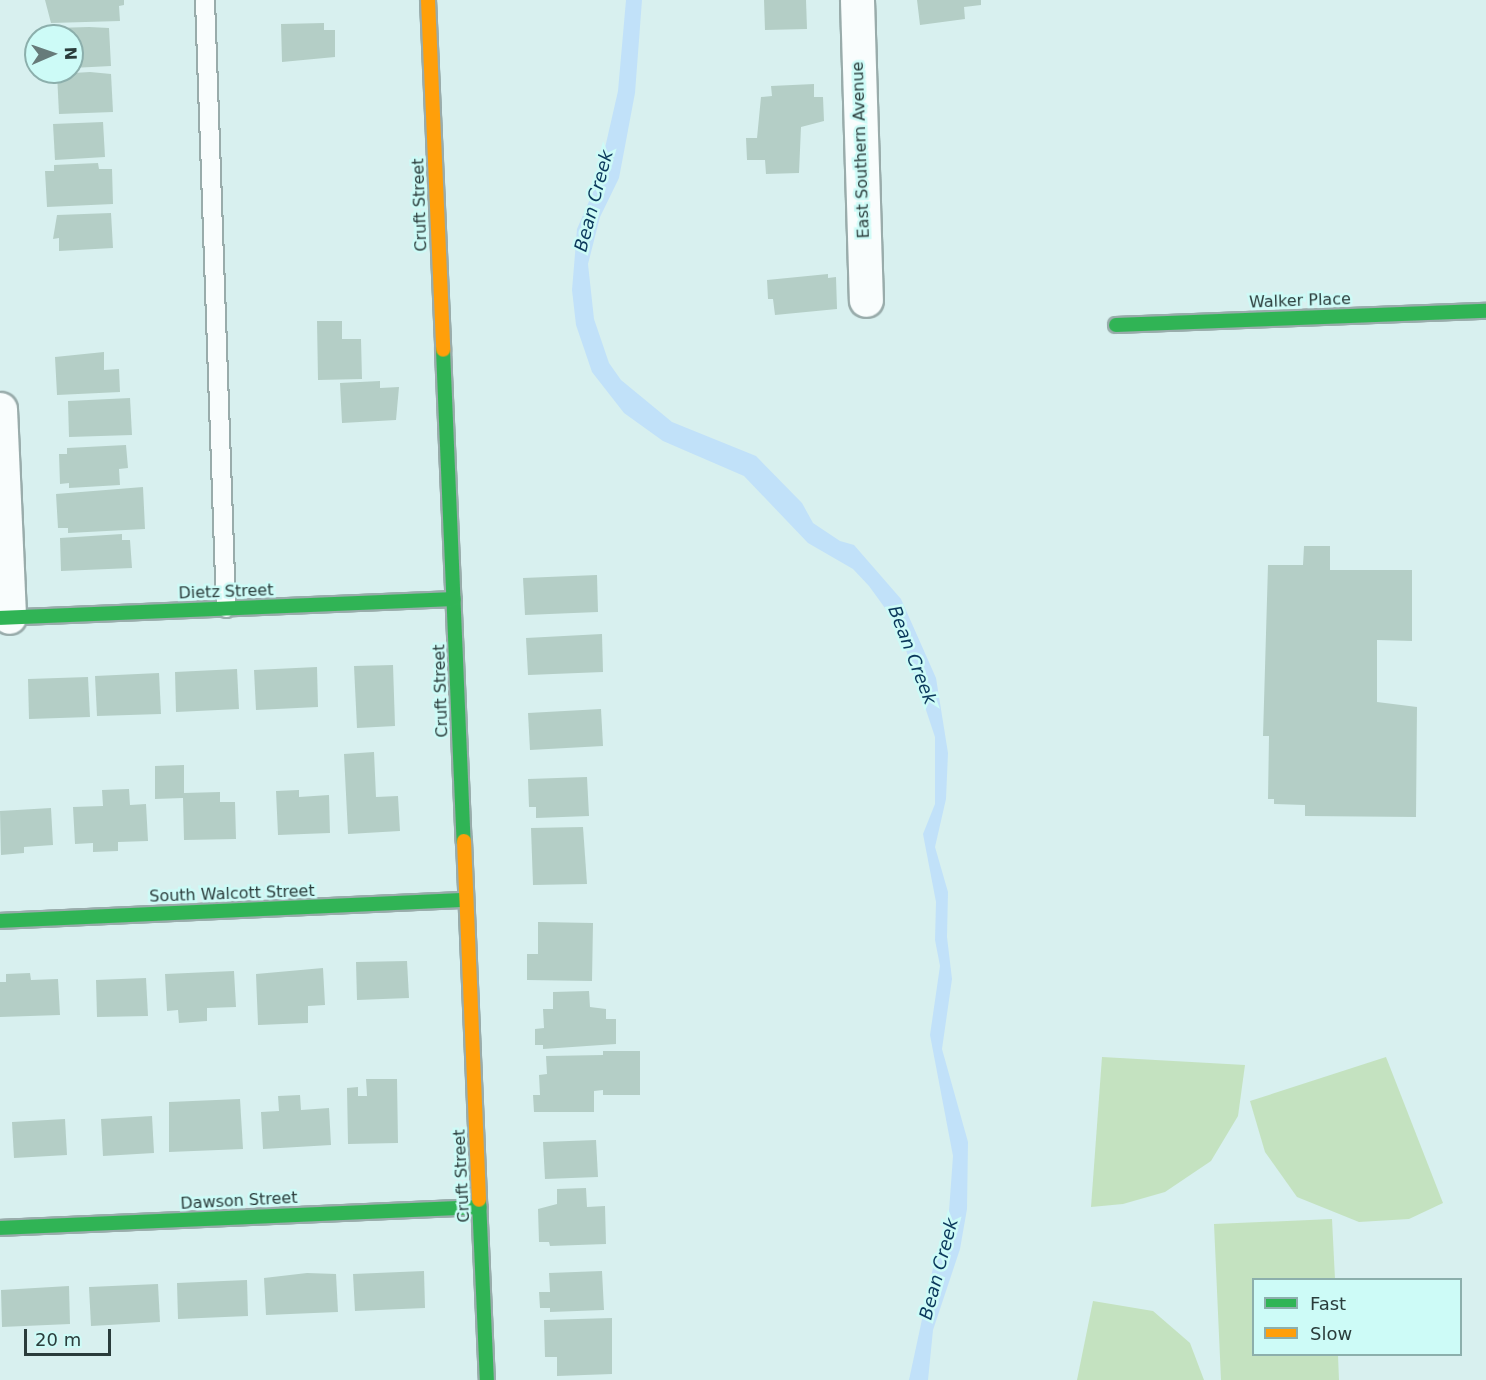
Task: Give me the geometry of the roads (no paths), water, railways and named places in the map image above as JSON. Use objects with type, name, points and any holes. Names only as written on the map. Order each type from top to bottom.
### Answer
[{"type":"street","name":"Cruft Street","points":[[428,0],[488,1380]]},
{"type":"street","name":"East Southern Avenue","points":[[857,0],[866,300]]},
{"type":"street","name":"Walker Place","points":[[1116,325],[1486,311]]},
{"type":"street","points":[[0,409],[4,618]]},
{"type":"street","name":"Dietz Street","points":[[4,618],[454,599]]},
{"type":"street","name":"South Walcott Street","points":[[0,921],[466,900]]},
{"type":"street","name":"Dawson Street","points":[[0,1228],[480,1207]]},
{"type":"lane","points":[[205,0],[226,608]]},
{"type":"water","name":"Bean Creek","points":[[626,0],[642,0],[635,93],[619,178],[600,217],[588,264],[594,319],[609,363],[621,380],[672,422],[756,456],[802,503],[813,523],[840,541],[854,545],[901,599],[936,678],[948,753],[946,799],[935,847],[948,892],[947,937],[952,979],[942,1049],[968,1142],[967,1209],[960,1249],[933,1330],[928,1380],[909,1380],[933,1268],[948,1225],[953,1156],[930,1035],[940,966],[935,940],[936,902],[923,834],[935,804],[935,737],[898,626],[869,586],[853,569],[808,543],[744,476],[663,441],[624,413],[592,372],[576,325],[572,290],[577,229],[597,183],[618,91]]}]
